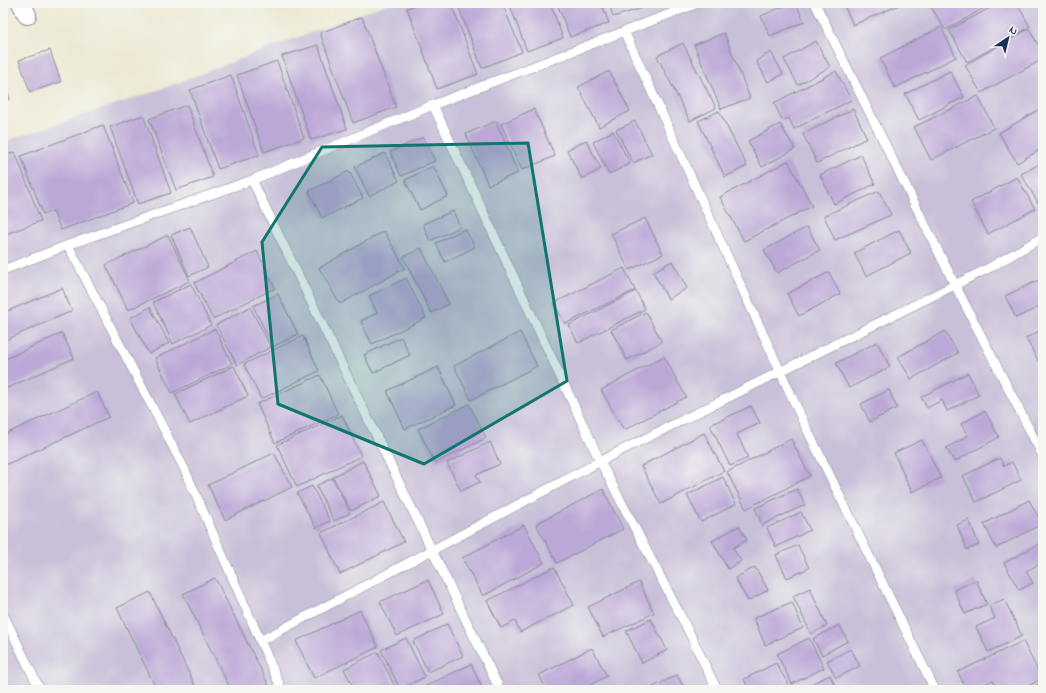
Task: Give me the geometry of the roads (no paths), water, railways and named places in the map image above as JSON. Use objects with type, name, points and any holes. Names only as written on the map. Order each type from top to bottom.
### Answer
[{"type":"lane","points":[[3,270],[68,245],[252,180],[433,105],[698,3]]},
{"type":"lane","points":[[815,3],[955,285],[1043,456]]},
{"type":"lane","points":[[624,31],[779,370],[935,690]]},
{"type":"lane","points":[[433,105],[600,461],[690,634],[717,690]]},
{"type":"lane","points":[[252,180],[500,690]]},
{"type":"lane","points":[[260,641],[600,461],[779,370],[989,268],[1043,237]]},
{"type":"lane","points":[[68,245],[184,468],[282,690]]},
{"type":"lane","points":[[3,614],[40,690]]}]
